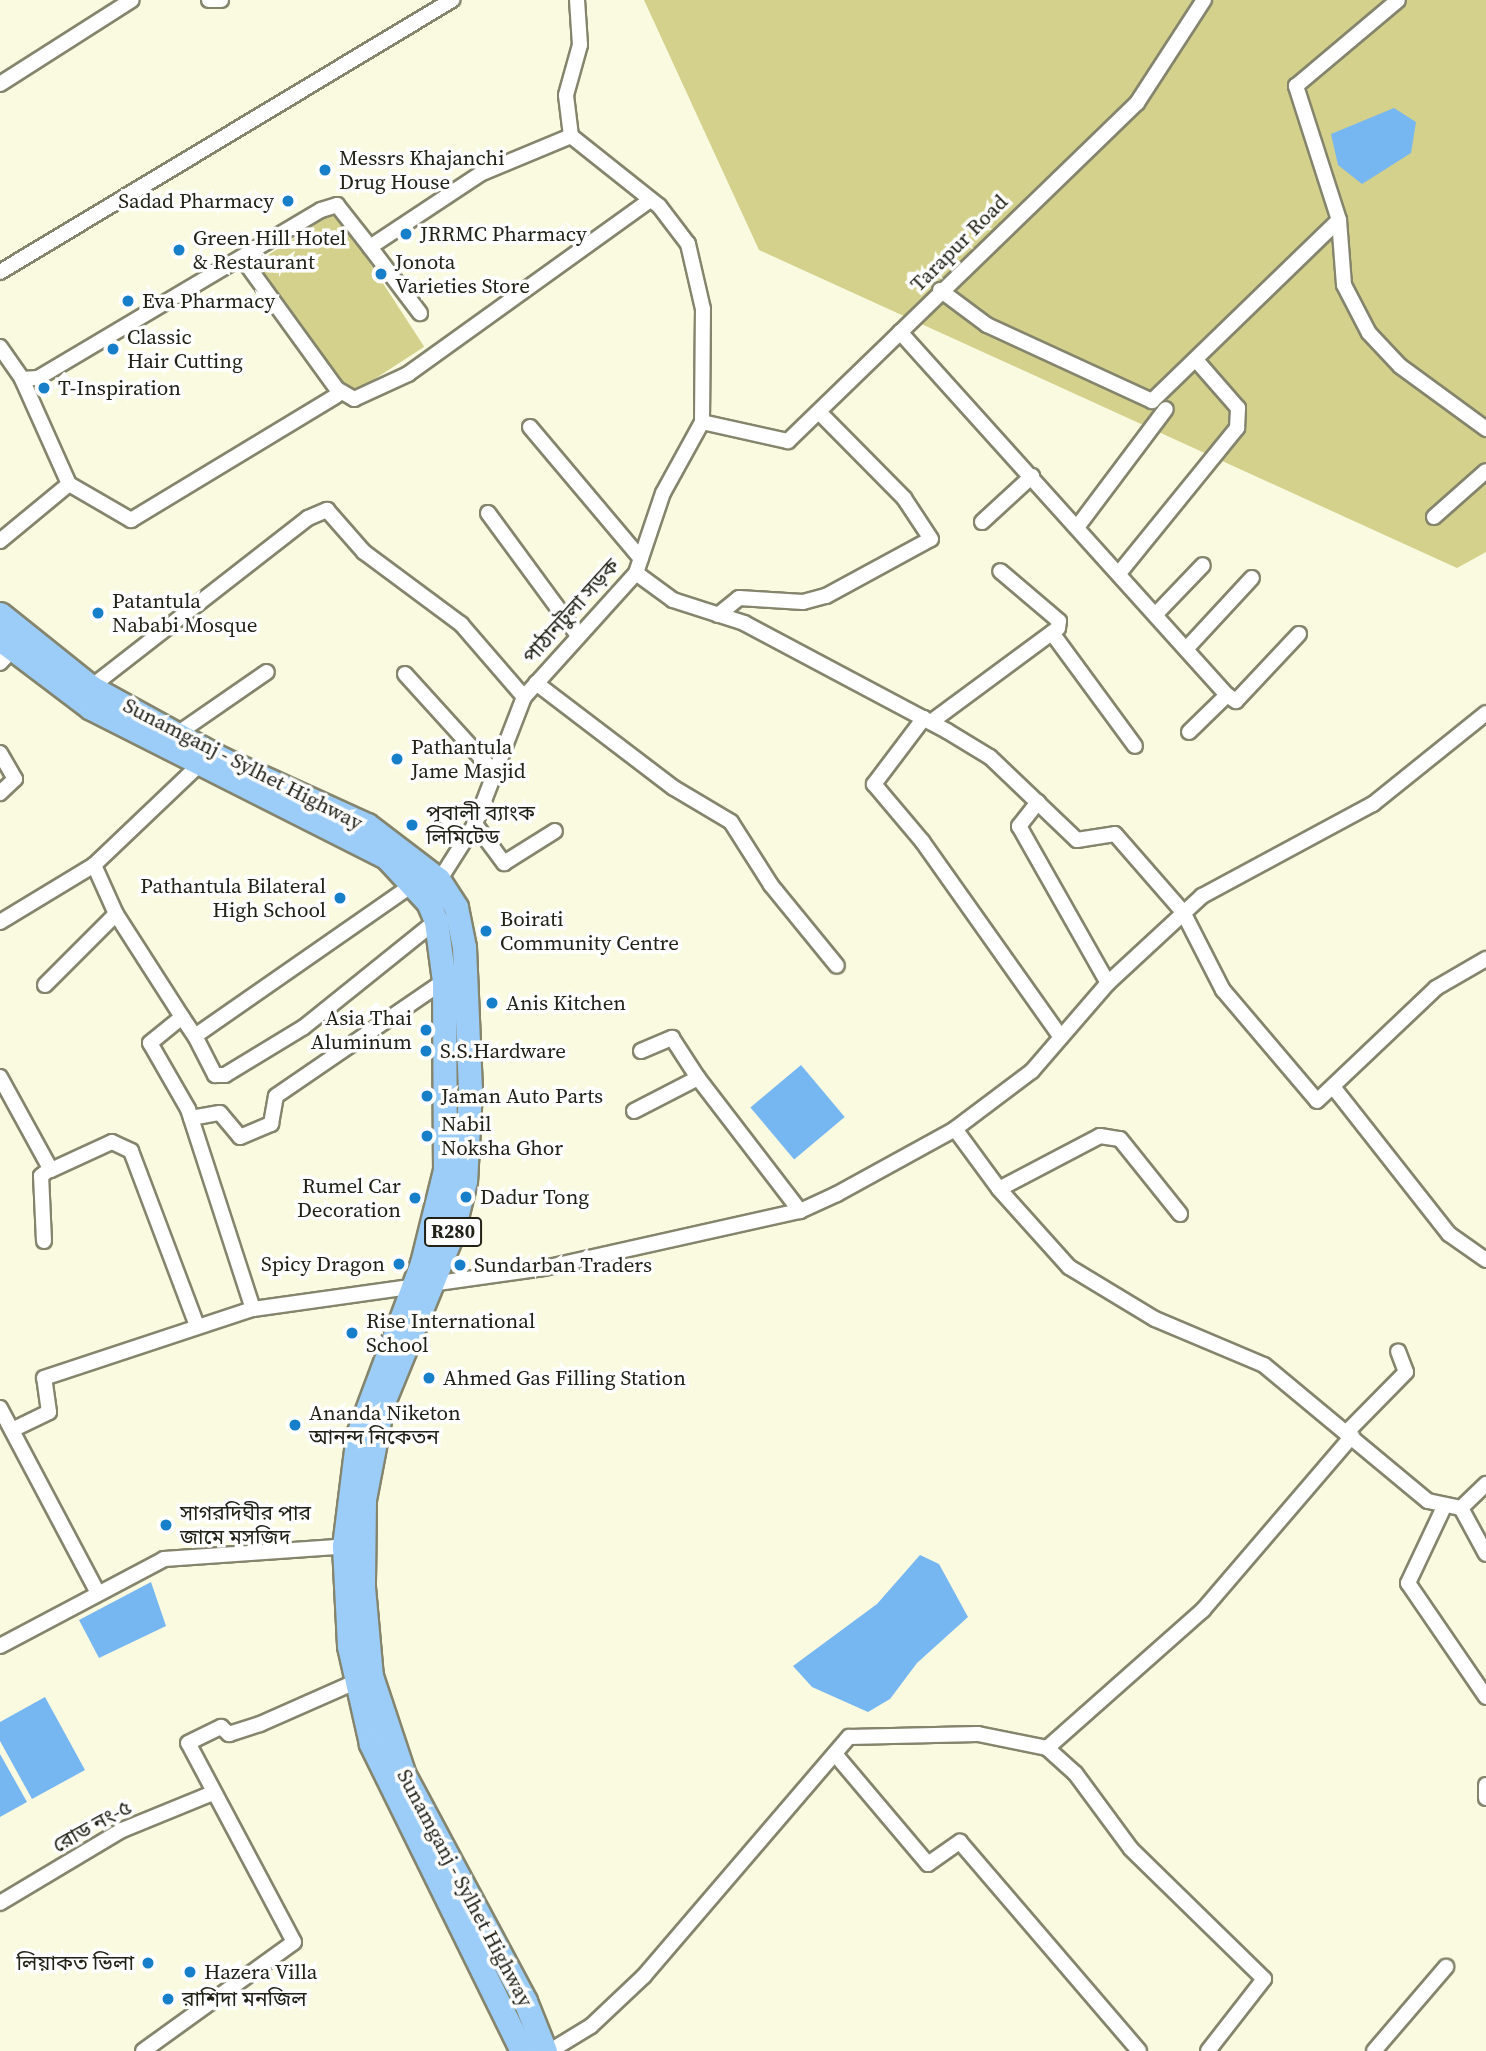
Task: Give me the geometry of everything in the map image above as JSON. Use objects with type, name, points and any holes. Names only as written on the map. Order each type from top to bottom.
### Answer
[{"type":"main road","name":"Sunamganj - Sylhet Highway","points":[[0,614],[9,647],[91,708],[199,765],[241,775],[367,825],[439,879],[456,907],[464,947],[470,1090],[465,1181],[423,1284],[382,1405],[354,1546],[353,1683],[371,1744],[412,1833],[522,2051]]},
{"type":"main road","name":"Sunamganj - Sylhet Highway","points":[[9,647],[92,687],[177,734],[241,775],[386,857],[426,902],[444,981],[445,1170],[423,1284]]},
{"type":"main road","name":"Sunamganj - Sylhet Highway","points":[[354,1546],[371,1676],[390,1740],[548,2051]]},
{"type":"street","points":[[0,84],[132,0]]},
{"type":"street","points":[[209,0],[221,0]]},
{"type":"street","points":[[0,272],[452,0]]},
{"type":"street","points":[[370,247],[482,173],[571,136],[566,94],[580,45],[577,0]]},
{"type":"street","name":"Tarapur Road","points":[[702,422],[788,441],[940,290],[1137,103],[1204,0]]},
{"type":"street","points":[[1398,0],[1296,86],[1339,220],[1344,285],[1369,334],[1400,366],[1486,429]]},
{"type":"street","name":"পাঠানটুলা সড়ক","points":[[426,902],[475,824],[493,771],[524,697],[576,633],[639,566],[663,493],[702,422],[707,369],[695,264],[680,230],[650,200],[571,136]]},
{"type":"street","points":[[242,258],[337,389],[355,399],[408,374],[650,200]]},
{"type":"street","points":[[22,379],[64,367],[242,258],[337,205],[420,313]]},
{"type":"street","points":[[940,290],[988,325],[1152,401],[1197,361],[1339,220]]},
{"type":"street","points":[[900,332],[1188,647],[1227,695],[1236,701],[1299,634]]},
{"type":"street","points":[[0,347],[22,379],[69,484],[131,520],[336,396]]},
{"type":"street","points":[[1120,572],[1237,428],[1238,408],[1197,361]]},
{"type":"street","points":[[1077,526],[1166,409]]},
{"type":"street","points":[[718,615],[739,598],[803,602],[826,596],[931,539],[904,498],[819,411]]},
{"type":"street","points":[[530,427],[639,566],[673,600],[718,615],[928,720],[990,757],[1077,840],[1115,834],[1183,912],[1223,990],[1275,1055],[1317,1101],[1334,1088],[1436,988],[1486,959]]},
{"type":"street","points":[[1434,517],[1486,471]]},
{"type":"street","points":[[982,522],[1032,476]]},
{"type":"street","points":[[0,541],[69,484]]},
{"type":"street","points":[[92,687],[308,518],[327,510],[365,552],[461,624],[524,697]]},
{"type":"street","points":[[488,513],[576,633]]},
{"type":"street","points":[[1157,613],[1203,565]]},
{"type":"street","points":[[1000,571],[1059,621],[1052,633],[928,720],[874,784],[922,841],[1061,1037]]},
{"type":"street","points":[[1188,647],[1252,578]]},
{"type":"street","points":[[1052,633],[1135,746]]},
{"type":"street","points":[[177,734],[267,672]]},
{"type":"street","points":[[405,674],[493,771]]},
{"type":"street","points":[[536,683],[674,788],[731,822],[771,885],[837,967]]},
{"type":"street","points":[[1189,732],[1227,695]]},
{"type":"street","points":[[12,1430],[49,1412],[44,1378],[253,1309],[544,1268],[800,1211],[955,1129],[1032,1072],[1108,983],[1183,912],[1373,804],[1486,713]]},
{"type":"street","points":[[0,753],[15,779],[0,793]]},
{"type":"street","points":[[0,922],[94,865],[199,765]]},
{"type":"street","points":[[1038,802],[1019,826],[1108,983]]},
{"type":"street","points":[[475,824],[504,863],[555,831]]},
{"type":"street","points":[[94,865],[116,914],[195,1036],[215,1075],[225,1075],[304,1027],[426,902]]},
{"type":"street","points":[[195,1036],[426,902]]},
{"type":"street","points":[[45,985],[116,914]]},
{"type":"street","points":[[191,1118],[220,1113],[240,1137],[271,1124],[276,1096],[444,981]]},
{"type":"street","points":[[182,1017],[150,1043],[191,1118],[253,1309]]},
{"type":"street","points":[[641,1051],[672,1038],[698,1078],[800,1211]]},
{"type":"street","points":[[0,1077],[50,1168]]},
{"type":"street","points":[[635,1111],[698,1078]]},
{"type":"street","points":[[1334,1088],[1449,1234],[1486,1261]]},
{"type":"street","points":[[955,1129],[999,1189],[1069,1267],[1155,1319],[1264,1365],[1443,1509],[1461,1508],[1486,1484]]},
{"type":"street","points":[[999,1189],[1100,1136],[1120,1139],[1180,1214]]},
{"type":"street","points":[[44,1241],[41,1176],[50,1168],[112,1142],[126,1145],[197,1326]]},
{"type":"street","points":[[1047,1748],[1203,1610],[1349,1434],[1406,1373],[1398,1351]]},
{"type":"street","points":[[0,1408],[97,1591]]},
{"type":"street","points":[[1461,1508],[1486,1554]]},
{"type":"street","points":[[1443,1509],[1408,1583],[1486,1697]]},
{"type":"street","points":[[0,1646],[97,1591],[164,1559],[354,1546]]},
{"type":"street","points":[[143,2051],[294,1942],[209,1794],[190,1740],[221,1727],[229,1734],[260,1724],[353,1683]]},
{"type":"street","points":[[548,2051],[591,2026],[644,1976],[855,1733],[978,1734],[1047,1748],[1075,1773],[1131,1849],[1264,1979],[1208,2051]]},
{"type":"street","points":[[835,1754],[928,1864],[960,1842],[1139,2051]]},
{"type":"street","points":[[1486,1785],[1486,1798]]},
{"type":"street","name":"রোড নং-৫","points":[[0,1903],[122,1830],[209,1794]]},
{"type":"street","points":[[1374,2051],[1446,1967]]},
{"type":"shaded area","points":[[644,0],[1486,0],[1486,552],[1457,568],[759,250]]},
{"type":"shaded area","points":[[336,211],[424,347],[345,398],[257,262]]},
{"type":"water","points":[[1394,108],[1416,122],[1411,153],[1362,184],[1338,165],[1331,134]]},
{"type":"water","points":[[801,1065],[845,1117],[794,1160],[750,1107]]},
{"type":"water","points":[[920,1555],[939,1564],[968,1617],[917,1663],[890,1699],[868,1712],[812,1687],[793,1666],[877,1604]]},
{"type":"water","points":[[151,1582],[166,1626],[99,1658],[79,1620]]},
{"type":"water","points":[[45,1697],[85,1770],[32,1799],[0,1741],[0,1722]]},
{"type":"water","points":[[0,1754],[27,1802],[0,1817]]},
{"type":"place","name":"Messrs Khajanchi Drug House","points":[[325,170]]},
{"type":"place","name":"Sadad Pharmacy","points":[[288,201]]},
{"type":"place","name":"JRRMC Pharmacy","points":[[406,234]]},
{"type":"place","name":"Green Hill Hotel & Restaurant","points":[[179,250]]},
{"type":"place","name":"Jonota Varieties Store","points":[[381,274]]},
{"type":"place","name":"Eva Pharmacy","points":[[128,301]]},
{"type":"place","name":"Classic Hair Cutting","points":[[113,349]]},
{"type":"place","name":"T-Inspiration","points":[[44,388]]},
{"type":"place","name":"Patantula Nababi Mosque","points":[[98,613]]},
{"type":"place","name":"Pathantula Jame Masjid","points":[[397,759]]},
{"type":"place","name":"পূবালী ব্যাংক লিমিটেড","points":[[412,825]]},
{"type":"place","name":"Pathantula Bilateral High School","points":[[340,898]]},
{"type":"place","name":"Boirati Community Centre","points":[[486,931]]},
{"type":"place","name":"Anis Kitchen","points":[[492,1003]]},
{"type":"place","name":"Asia Thai Aluminum","points":[[426,1030]]},
{"type":"place","name":"S.S.Hardware","points":[[426,1051]]},
{"type":"place","name":"Jaman Auto Parts","points":[[427,1096]]},
{"type":"place","name":"Nabil Noksha Ghor","points":[[427,1136]]},
{"type":"place","name":"Dadur Tong","points":[[466,1197]]},
{"type":"place","name":"Rumel Car Decoration","points":[[415,1198]]},
{"type":"place","name":"Spicy Dragon","points":[[399,1264]]},
{"type":"place","name":"Sundarban Traders","points":[[460,1265]]},
{"type":"place","name":"Rise International School","points":[[352,1333]]},
{"type":"place","name":"Ahmed Gas Filling Station","points":[[429,1378]]},
{"type":"place","name":"Ananda Niketon আনন্দ নিকেতন","points":[[295,1425]]},
{"type":"place","name":"সাগরদিঘীর পার জামে মসজিদ","points":[[166,1525]]},
{"type":"place","name":"লিয়াকত ভিলা","points":[[148,1963]]},
{"type":"place","name":"Hazera Villa","points":[[190,1972]]},
{"type":"place","name":"রাশিদা মনজিল","points":[[168,1999]]}]
